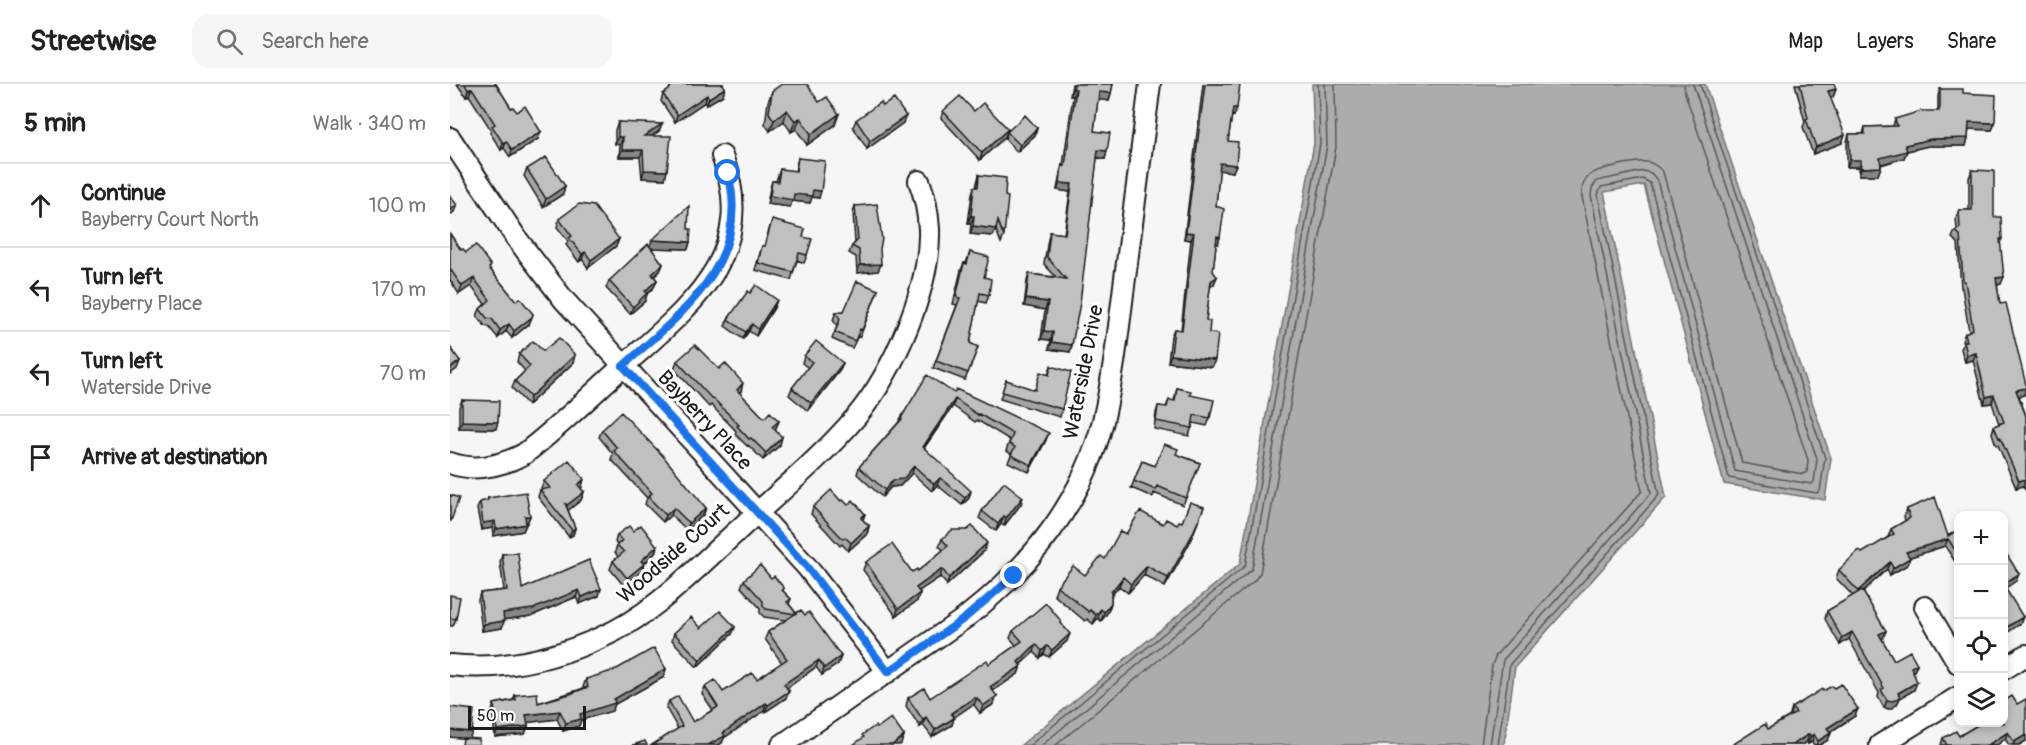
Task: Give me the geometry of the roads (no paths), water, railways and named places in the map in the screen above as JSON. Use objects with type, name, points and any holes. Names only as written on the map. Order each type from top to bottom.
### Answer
[{"type":"street","name":"Waterside Drive","points":[[782,745],[965,618],[1014,576],[1050,532],[1083,474],[1103,422],[1113,370],[1149,84]]},
{"type":"street","name":"Bayberry Place","points":[[450,138],[517,239],[564,300],[807,567],[888,672]]},
{"type":"street","points":[[450,462],[469,467],[487,467],[510,461],[524,454],[700,294],[716,270],[725,250],[733,208],[732,187],[722,156]]},
{"type":"street","name":"Woodside Court","points":[[450,665],[498,666],[526,662],[567,652],[602,638],[630,622],[657,604],[835,441],[858,414],[893,359],[918,297],[927,261],[929,231],[925,196],[919,181]]},
{"type":"street","points":[[1925,607],[1954,655]]},
{"type":"street","points":[[2008,666],[2026,655]]},
{"type":"street","points":[[1880,745],[1954,700]]},
{"type":"water","points":[[1312,84],[1705,84],[1831,458],[1825,500],[1724,484],[1644,185],[1604,192],[1666,497],[1515,667],[1504,745],[1021,745],[1240,564],[1314,143]]}]
